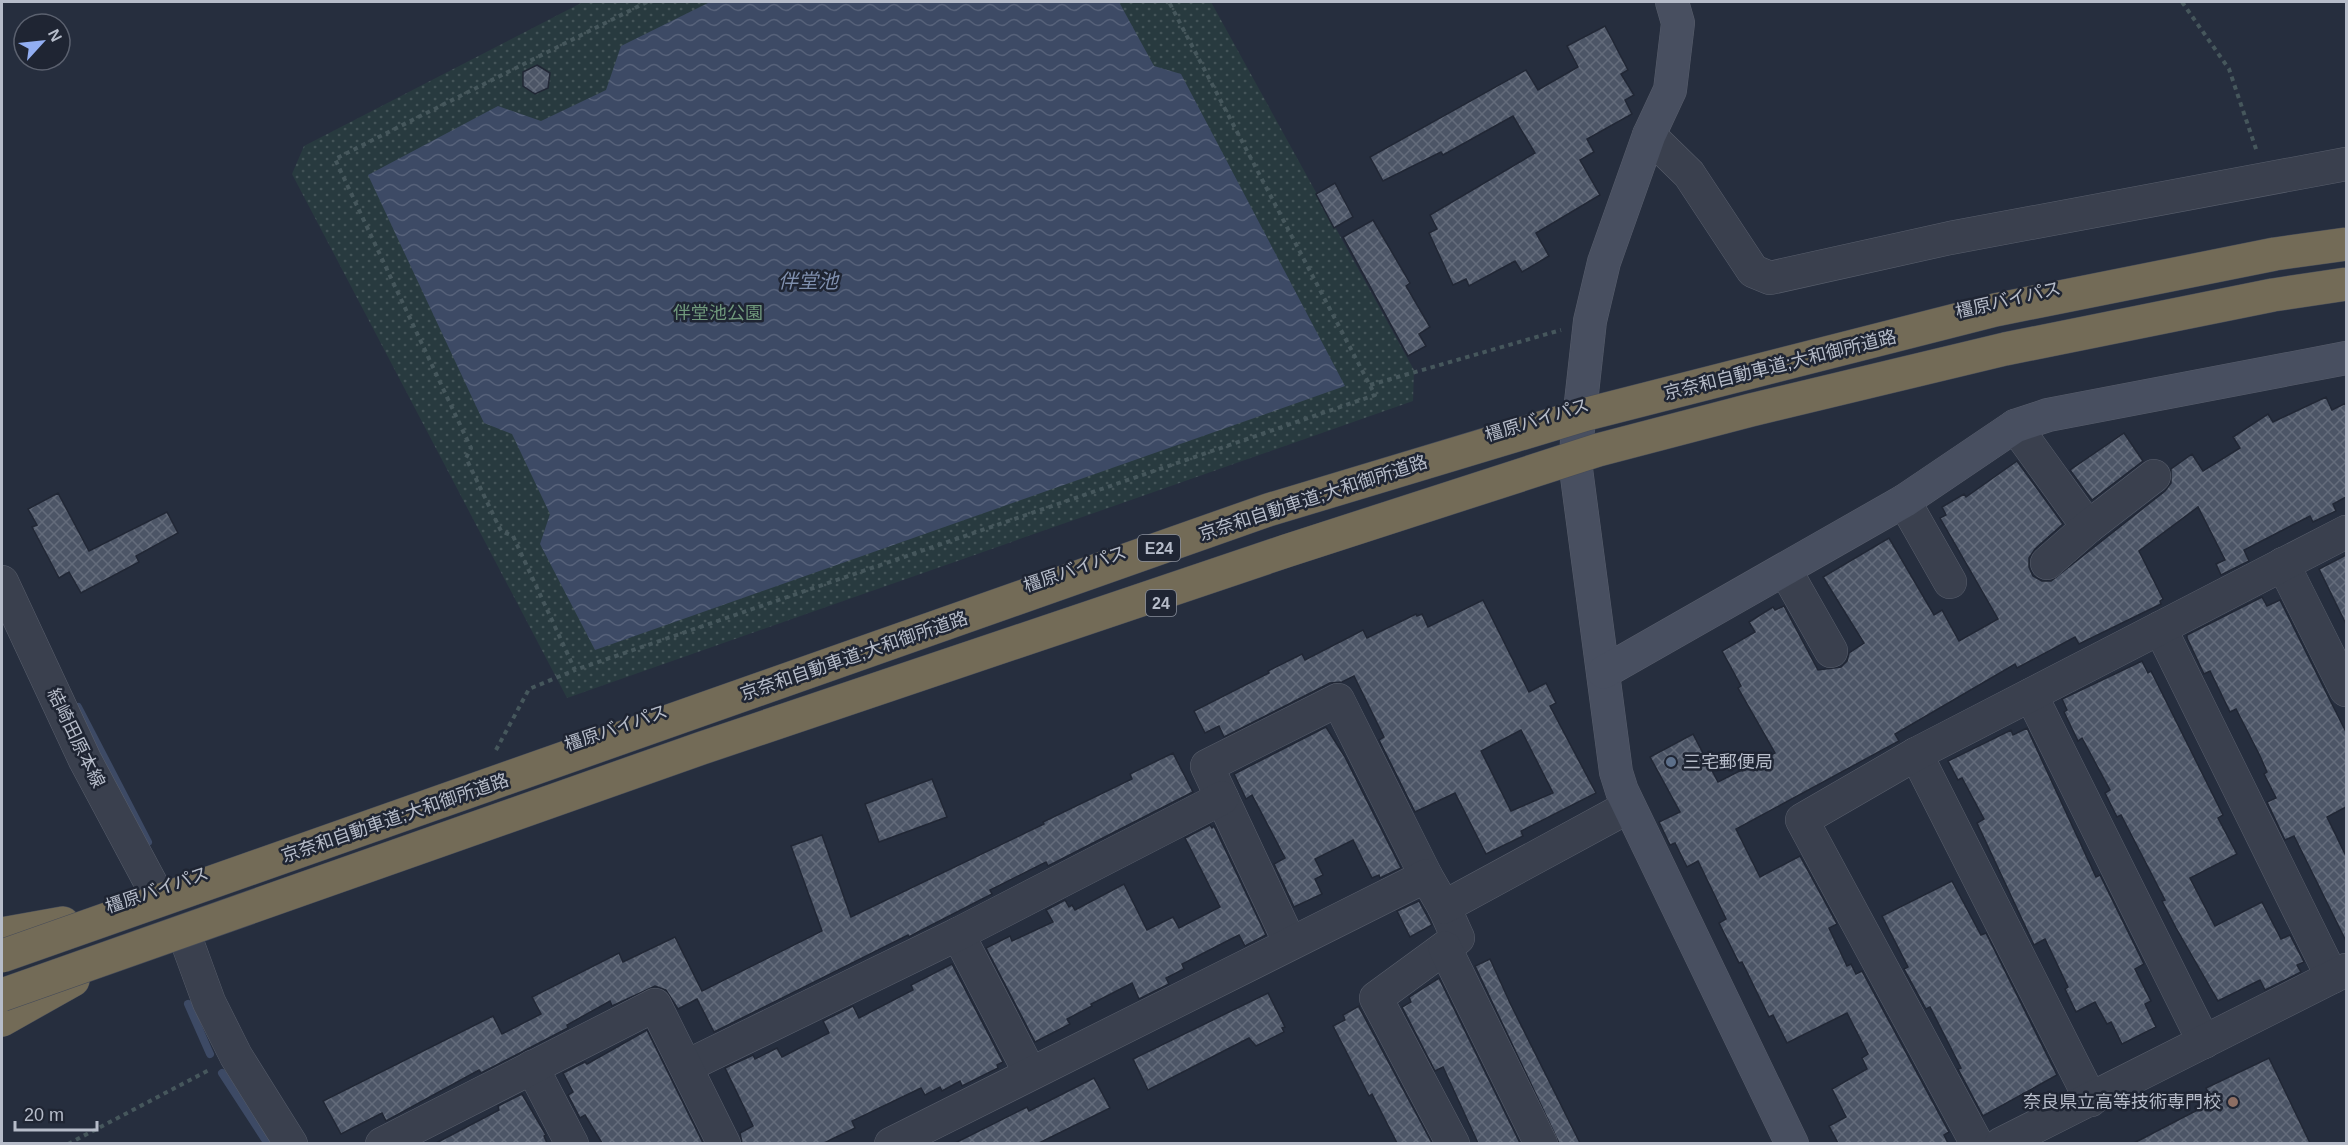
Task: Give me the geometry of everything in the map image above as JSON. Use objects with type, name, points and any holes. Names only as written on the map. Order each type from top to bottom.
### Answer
[{"type":"highway","name":"橿原バイパス","points":[[2,945],[484,774],[1268,502],[1582,405],[1995,302],[2274,244],[2346,234]]},
{"type":"highway","name":"京奈和自動車道;大和御所道路","points":[[2,956],[1268,510],[1587,414],[1995,310],[2275,254],[2346,244]]},
{"type":"highway","name":"京奈和自動車道;大和御所道路","points":[[2,995],[702,748],[1286,551],[1598,450],[1751,410],[2005,349],[2273,295],[2346,284]]},
{"type":"highway","name":"24","points":[[2,1005],[186,939],[1286,560],[1575,469],[2007,359],[2271,305],[2346,295]]},
{"type":"highway","points":[[2,934],[63,923]]},
{"type":"highway","points":[[2,1020],[73,980]]},
{"type":"street","points":[[1672,2],[1677,23],[1670,90],[1649,135],[1604,262],[1590,321],[1575,469],[1616,772],[1628,807],[1792,1143]]},
{"type":"street","points":[[1649,135],[1689,174],[1753,271],[1770,278],[1950,238],[2346,164]]},
{"type":"street","points":[[1604,672],[1904,501],[2015,426],[2048,416],[2346,358]]},
{"type":"street","points":[[2015,426],[2088,527]]},
{"type":"street","points":[[2047,563],[2088,527],[2154,476]]},
{"type":"street","points":[[1904,501],[1950,582]]},
{"type":"street","points":[[1977,1143],[1802,820],[1916,754],[2346,532]]},
{"type":"street","points":[[2283,564],[2346,690]]},
{"type":"street","points":[[1785,570],[1831,651]]},
{"type":"street","name":"結崎田原本線","points":[[2,582],[85,760],[155,891]]},
{"type":"street","points":[[2001,1143],[2339,974],[2160,628]]},
{"type":"street","points":[[2031,695],[2205,1042]]},
{"type":"street","points":[[1290,943],[1207,766],[1338,700],[1458,938],[1376,998],[1453,1143]]},
{"type":"street","points":[[1916,754],[2091,1100]]},
{"type":"street","points":[[687,1066],[958,934],[1222,798]]},
{"type":"street","points":[[1444,907],[1628,807]]},
{"type":"street","points":[[891,1143],[1426,876]]},
{"type":"street","points":[[958,934],[1030,1073]]},
{"type":"street","points":[[186,939],[209,1002],[236,1056],[291,1143]]},
{"type":"street","points":[[1445,948],[1541,1143]]},
{"type":"street","points":[[400,1140],[532,1067],[655,1005],[724,1143]]},
{"type":"street","points":[[532,1067],[572,1143]]},
{"type":"path","points":[[575,670],[513,536],[501,531],[466,458],[471,448],[335,159],[645,2]]},
{"type":"path","points":[[484,774],[529,689],[575,670],[1375,395],[1169,2]]},
{"type":"path","points":[[2182,2],[2229,69],[2265,178]]},
{"type":"path","points":[[1370,385],[1590,321]]},
{"type":"path","points":[[68,1143],[236,1056]]},
{"type":"green space","name":"伴堂池","points":[[583,2],[1211,2],[1414,370],[1413,401],[567,698],[292,174],[304,146]]},
{"type":"water","name":"伴堂池","points":[[710,2],[1119,2],[1154,66],[1181,74],[1345,386],[595,650],[540,544],[550,514],[512,434],[484,423],[368,175],[498,106],[541,121],[606,90],[621,46]]},
{"type":"building","points":[[1605,26],[1628,70],[1621,74],[1634,95],[1625,100],[1632,114],[1587,139],[1594,152],[1580,160],[1600,195],[1536,233],[1549,256],[1522,272],[1515,261],[1469,286],[1466,279],[1453,285],[1429,233],[1437,229],[1430,215],[1535,153],[1513,116],[1443,155],[1441,152],[1383,181],[1370,157],[1526,70],[1538,90],[1578,67],[1567,46]]},
{"type":"building","points":[[537,65],[550,73],[548,88],[535,94],[523,86],[523,72]]},
{"type":"building","points":[[1335,183],[1353,217],[1334,228],[1316,194]]},
{"type":"building","points":[[1373,220],[1410,283],[1406,286],[1430,327],[1419,334],[1426,346],[1408,356],[1343,237]]},
{"type":"building","points":[[2326,397],[2332,410],[2346,403],[2346,497],[2333,504],[2336,511],[2313,522],[2310,516],[2244,550],[2249,561],[2221,575],[2216,564],[2225,560],[2198,507],[2139,551],[2163,599],[2160,601],[2161,604],[2079,644],[2075,637],[2017,668],[2015,664],[1895,734],[1899,741],[1736,829],[1760,877],[1800,856],[1837,924],[1829,928],[1847,966],[1851,964],[1856,974],[1862,971],[1949,1132],[1944,1135],[1948,1143],[1838,1143],[1829,1126],[1846,1117],[1832,1089],[1867,1069],[1862,1058],[1868,1054],[1847,1013],[1787,1043],[1773,1015],[1769,1017],[1742,962],[1739,963],[1719,923],[1726,919],[1698,861],[1687,867],[1675,843],[1670,845],[1659,822],[1680,812],[1650,757],[1693,734],[1718,782],[1775,753],[1738,688],[1741,686],[1722,651],[1755,632],[1749,622],[1773,607],[1775,610],[1784,606],[1818,670],[1841,667],[1847,661],[1849,653],[1864,643],[1823,577],[1889,538],[1934,615],[1942,610],[1959,641],[1998,619],[1940,518],[1946,515],[1942,507],[1964,494],[1966,497],[2017,461],[2063,524],[2035,549],[2029,558],[2029,567],[2033,576],[2042,581],[2051,581],[2165,491],[2171,483],[2171,469],[2192,454],[2203,471],[2240,448],[2233,437],[2268,414],[2273,422]]},
{"type":"building","points":[[2124,433],[2143,461],[2092,500],[2070,470]]},
{"type":"building","points":[[58,493],[89,551],[167,512],[178,533],[136,556],[139,562],[81,593],[69,572],[59,578],[32,527],[37,525],[28,509]]},
{"type":"building","points":[[2346,555],[2346,624],[2319,569]]},
{"type":"building","points":[[2262,597],[2267,606],[2280,600],[2346,732],[2346,807],[2327,817],[2346,856],[2346,941],[2294,836],[2285,840],[2267,802],[2276,798],[2264,774],[2267,772],[2236,709],[2230,712],[2210,671],[2204,674],[2187,638],[2187,635]]},
{"type":"building","points":[[1483,600],[1529,692],[1546,683],[1556,703],[1550,706],[1596,793],[1521,831],[1523,836],[1486,854],[1455,793],[1415,812],[1379,740],[1384,737],[1354,676],[1342,682],[1330,683],[1224,737],[1219,726],[1205,733],[1194,711],[1302,654],[1305,660],[1363,630],[1367,638],[1416,614],[1417,616],[1422,614],[1428,627]],"holes":[[[1521,730],[1553,793],[1511,811],[1481,751]]]},
{"type":"building","points":[[2142,661],[2148,673],[2151,671],[2223,815],[2218,818],[2237,854],[2190,878],[2215,926],[2262,902],[2281,939],[2290,935],[2304,962],[2297,965],[2301,972],[2265,990],[2260,980],[2218,1001],[2176,928],[2162,901],[2165,900],[2121,815],[2117,817],[2105,793],[2110,790],[2082,738],[2078,741],[2064,712],[2067,710],[2062,699]]},
{"type":"building","points":[[1326,727],[1345,757],[1401,868],[1380,878],[1379,875],[1372,878],[1353,840],[1315,859],[1323,875],[1315,879],[1322,894],[1294,907],[1274,864],[1285,858],[1252,795],[1246,799],[1234,774]]},
{"type":"building","points":[[2027,728],[2096,877],[2100,875],[2144,964],[2135,969],[2151,1001],[2145,1004],[2156,1027],[2122,1044],[2111,1022],[2107,1024],[2095,1002],[2076,1012],[2065,989],[2068,987],[2045,939],[2034,945],[1977,823],[1984,819],[1962,778],[1958,780],[1948,761],[2011,730],[2013,735]]},
{"type":"building","points":[[1173,753],[1193,792],[1048,866],[1046,862],[990,890],[992,894],[909,937],[908,935],[714,1032],[697,999],[678,1009],[666,990],[655,986],[612,1006],[610,1001],[567,1025],[568,1028],[481,1073],[479,1070],[386,1121],[382,1113],[341,1134],[323,1101],[493,1016],[502,1034],[541,1014],[532,997],[619,953],[623,962],[675,937],[702,991],[822,931],[791,846],[822,835],[851,917],[1044,824],[1043,822],[1132,779],[1130,774]]},
{"type":"building","points":[[932,779],[947,817],[879,842],[865,804]]},
{"type":"building","points":[[1210,825],[1212,828],[1214,826],[1266,935],[1245,946],[1239,935],[1231,939],[1182,964],[1184,969],[1166,978],[1169,984],[1139,999],[1132,983],[1091,1004],[1092,1006],[1067,1019],[1070,1024],[1035,1042],[986,948],[1010,936],[1012,941],[1053,922],[1046,910],[1065,900],[1069,907],[1072,905],[1075,910],[1124,884],[1147,930],[1173,917],[1179,928],[1220,907],[1185,838]]},
{"type":"building","points":[[1952,881],[1981,935],[1986,933],[2057,1075],[1983,1116],[1958,1069],[1961,1068],[1930,1007],[1926,1009],[1904,969],[1908,967],[1882,916]]},
{"type":"building","points":[[1419,901],[1432,925],[1410,937],[1397,911]]},
{"type":"building","points":[[1490,959],[1580,1143],[1559,1143],[1475,966]]},
{"type":"building","points":[[952,964],[1003,1062],[997,1065],[998,1068],[962,1086],[960,1081],[942,1091],[940,1087],[925,1095],[921,1088],[852,1121],[855,1128],[824,1143],[742,1143],[740,1133],[753,1126],[725,1068],[753,1055],[755,1059],[777,1048],[782,1057],[829,1033],[823,1021],[853,1006],[859,1018],[913,990],[911,985]]},
{"type":"building","points":[[1439,978],[1520,1143],[1478,1143],[1443,1067],[1435,1071],[1402,1007],[1411,1002],[1409,997]]},
{"type":"building","points":[[1268,993],[1285,1027],[1282,1028],[1284,1032],[1256,1046],[1249,1038],[1148,1090],[1133,1059]]},
{"type":"building","points":[[1359,1006],[1432,1143],[1397,1143],[1372,1094],[1369,1096],[1333,1026],[1345,1020],[1343,1015]]},
{"type":"building","points":[[647,1030],[703,1143],[602,1143],[585,1115],[580,1118],[568,1095],[573,1092],[563,1073],[585,1062],[587,1064]]},
{"type":"building","points":[[2269,1058],[2310,1143],[2134,1143],[2213,1102],[2206,1088]]},
{"type":"building","points":[[1094,1078],[1110,1108],[1039,1143],[955,1143],[1027,1107],[1029,1111]]},
{"type":"building","points":[[522,1094],[546,1135],[544,1136],[547,1143],[436,1143],[499,1110],[498,1106]]},
{"type":"waterway","points":[[78,707],[148,842]]},
{"type":"waterway","points":[[188,1004],[210,1054]]},
{"type":"waterway","points":[[222,1073],[268,1144]]},
{"type":"place","name":"三宅郵便局","points":[[1671,762]]},
{"type":"place","name":"奈良県立高等技術専門校","points":[[2233,1102]]},
{"type":"park label","name":"伴堂池公園","points":[[718,313]]}]
